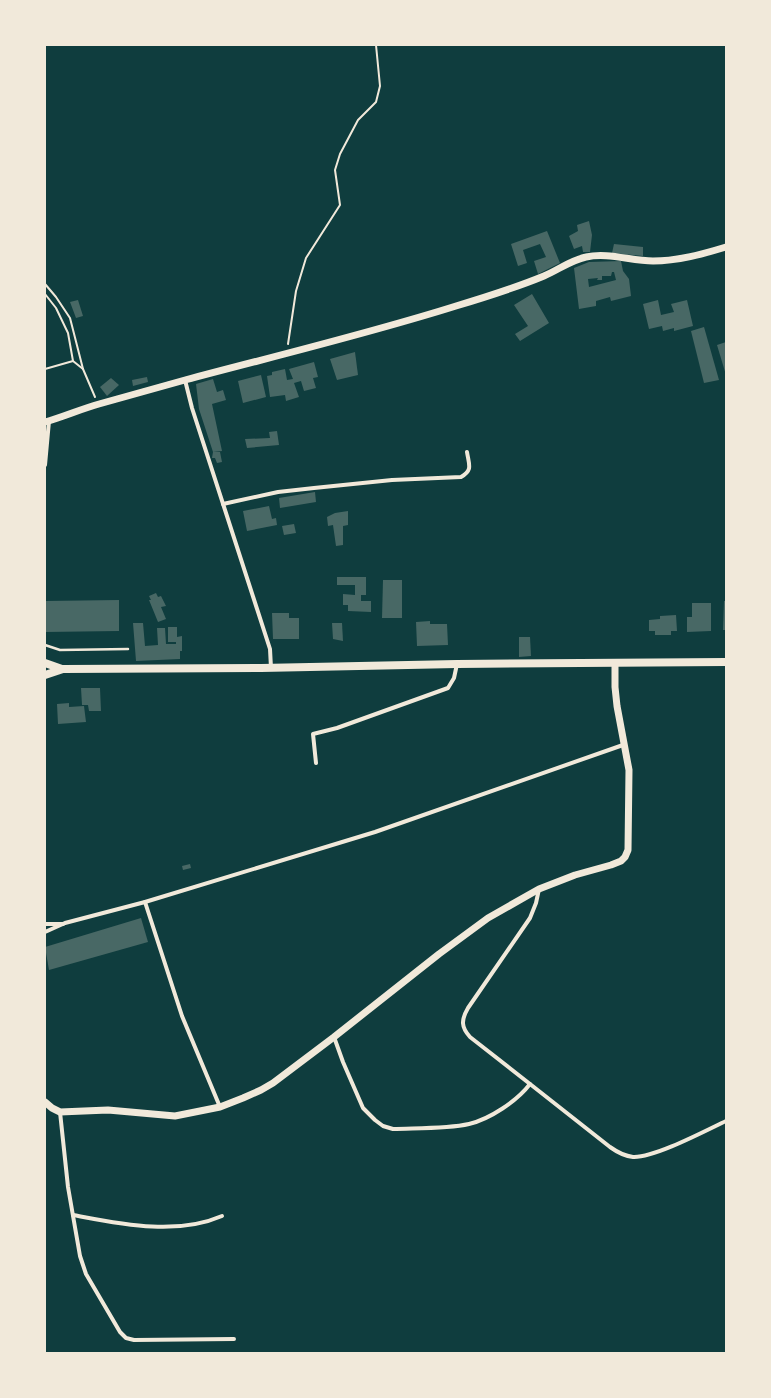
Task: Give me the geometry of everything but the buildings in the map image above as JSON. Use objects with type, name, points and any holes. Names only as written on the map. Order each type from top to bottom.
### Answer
[{"type":"main road","points":[[45,675],[63,669],[272,668],[457,664],[726,662]]},
{"type":"main road","points":[[45,663],[63,669]]},
{"type":"street","points":[[45,465],[47,421],[98,404],[455,307],[547,275],[577,259],[595,255],[653,261],[698,255],[726,246]]},
{"type":"street","points":[[185,380],[192,408],[270,649],[272,668]]},
{"type":"street","points":[[223,504],[278,492],[392,480],[461,477],[469,470],[467,452]]},
{"type":"street","points":[[316,763],[313,734],[337,728],[448,688],[454,678],[457,664]]},
{"type":"street","points":[[45,1102],[60,1112],[108,1110],[175,1116],[220,1107],[261,1090],[334,1037],[488,918],[539,889],[611,865],[625,857],[628,850],[629,841],[629,770],[623,745],[615,687],[615,664]]},
{"type":"street","points":[[45,932],[65,924],[146,902],[375,832],[623,745]]},
{"type":"street","points":[[539,889],[536,904],[530,918],[468,1008],[462,1022],[464,1030],[470,1037],[610,1147],[621,1154],[632,1157],[658,1152],[726,1121]]},
{"type":"street","points":[[146,902],[182,1016],[220,1107]]},
{"type":"street","points":[[45,924],[65,924]]},
{"type":"street","points":[[334,1037],[363,1108],[383,1126],[393,1129],[458,1126],[470,1124],[482,1120],[505,1106],[524,1092],[530,1084]]},
{"type":"street","points":[[60,1112],[68,1187],[80,1256],[86,1274],[120,1332],[126,1338],[134,1340],[234,1339]]},
{"type":"street","points":[[73,1215],[124,1224],[151,1226],[193,1224],[222,1216]]},
{"type":"lane","points":[[45,645],[60,650],[128,649]]},
{"type":"path","points":[[289,353],[287,347],[296,290],[306,258],[340,205],[335,170],[340,154],[358,120],[376,102],[380,86],[376,45]]},
{"type":"path","points":[[45,284],[70,318],[84,369],[98,404]]},
{"type":"path","points":[[45,294],[56,308],[68,333],[73,361],[84,369]]},
{"type":"path","points":[[45,369],[73,361]]}]
